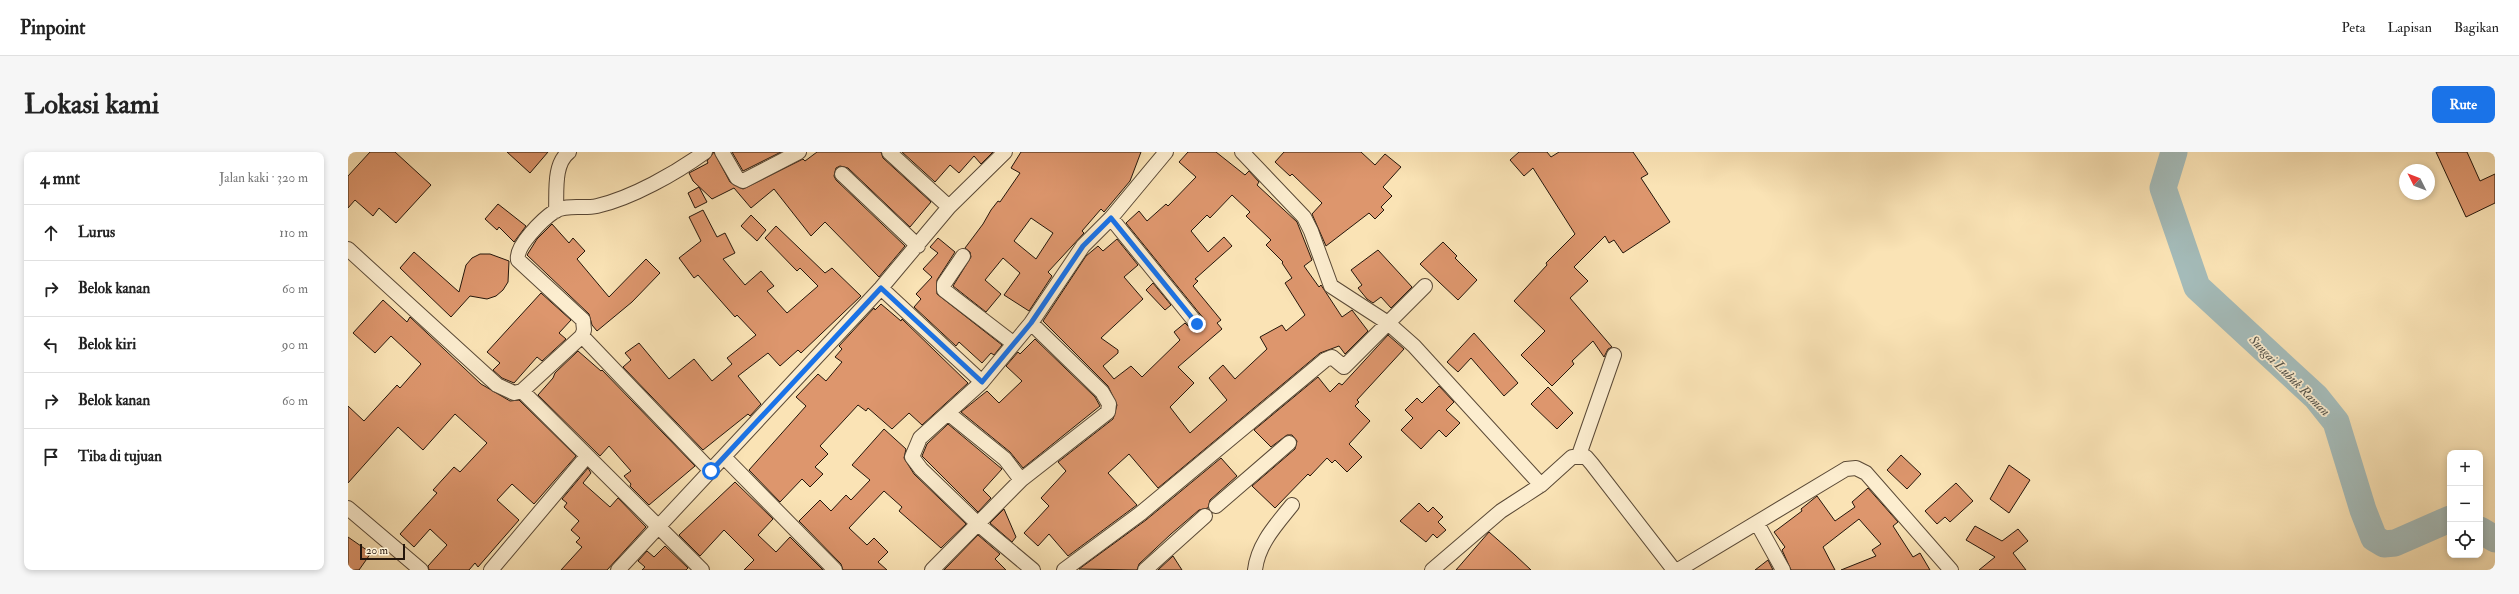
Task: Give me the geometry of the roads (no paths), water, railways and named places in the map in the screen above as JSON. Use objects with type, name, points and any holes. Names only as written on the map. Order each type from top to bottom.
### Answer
[{"type":"street","points":[[556,210],[558,171],[563,156],[569,152]]},
{"type":"street","points":[[348,249],[497,385],[514,393],[522,391],[582,336],[584,330],[583,320],[518,260],[518,249],[542,221],[556,210],[569,207],[596,206],[623,197],[686,166],[705,152]]},
{"type":"street","points":[[722,152],[737,178],[743,181],[799,152]]},
{"type":"street","points":[[890,152],[949,207]]},
{"type":"street","points":[[1033,570],[978,524],[921,469],[912,456],[920,438],[982,382],[1013,342],[1031,323],[1083,246],[1111,218],[1166,152]]},
{"type":"street","points":[[1242,152],[1304,217],[1312,231],[1331,286],[1388,323],[1434,366],[1541,485]]},
{"type":"street","points":[[618,570],[881,288],[918,246],[949,207],[1003,153]]},
{"type":"street","points":[[842,174],[918,246]]},
{"type":"street","points":[[1111,218],[1197,324]]},
{"type":"street","points":[[963,256],[944,284],[944,290],[1013,342]]},
{"type":"street","points":[[1064,570],[1141,513],[1325,360],[1332,357],[1344,367],[1425,286]]},
{"type":"street","points":[[881,288],[982,382]]},
{"type":"street","points":[[932,570],[1021,480],[1107,413],[1110,408],[1108,399],[1102,392],[1031,323]]},
{"type":"street","points":[[582,336],[711,471]]},
{"type":"street","points":[[1579,455],[1614,355]]},
{"type":"street","points":[[522,391],[702,570]]},
{"type":"street","points":[[948,413],[1005,459],[1021,480]]},
{"type":"street","points":[[1216,506],[1289,443]]},
{"type":"street","points":[[1432,570],[1501,511],[1541,485],[1572,457],[1579,455],[1586,457],[1592,464],[1674,570]]},
{"type":"street","points":[[490,570],[587,456]]},
{"type":"street","points":[[724,457],[834,570]]},
{"type":"street","points":[[1678,570],[1846,469],[1856,468],[1866,473],[1881,489],[1951,570]]},
{"type":"street","points":[[1255,570],[1256,556],[1271,530],[1292,505]]},
{"type":"street","points":[[348,508],[421,570]]},
{"type":"street","points":[[1145,570],[1205,516]]},
{"type":"street","points":[[1757,523],[1783,570]]},
{"type":"waterway","name":"Sungai Lubuk Raman","points":[[2174,152],[2163,188],[2197,287],[2316,397],[2336,422],[2363,510],[2374,538],[2384,544],[2395,543],[2447,520]]},
{"type":"waterway","name":"Sungai Lubuk Raman","points":[[2483,532],[2495,539]]}]
